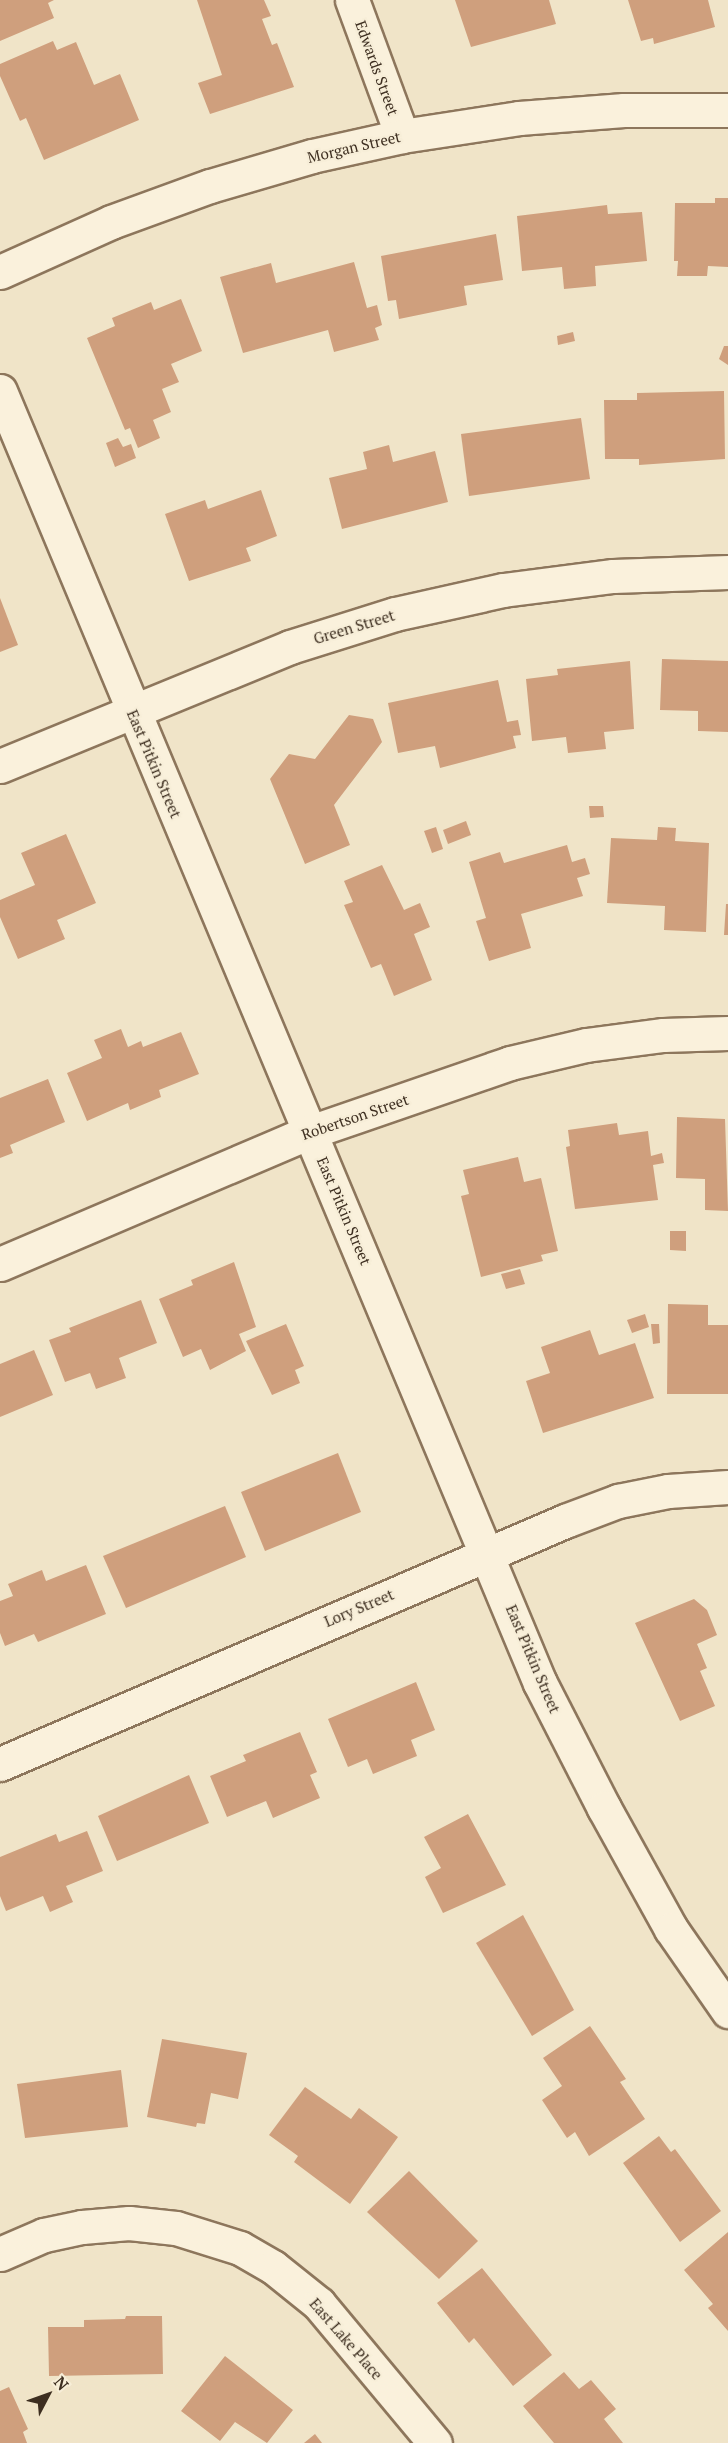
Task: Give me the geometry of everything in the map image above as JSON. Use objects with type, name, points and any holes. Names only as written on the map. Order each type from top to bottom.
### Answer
[{"type":"street","name":"Edwards Street","points":[[352,0],[402,136]]},
{"type":"street","name":"Morgan Street","points":[[0,272],[111,222],[210,186],[312,156],[402,136],[519,118],[624,110],[728,110]]},
{"type":"street","name":"East Pitkin Street","points":[[0,391],[132,712],[488,1552],[540,1683],[604,1808],[671,1929],[728,2011]]},
{"type":"street","name":"Green Street","points":[[0,766],[290,647],[395,614],[503,590],[602,577],[728,572]]},
{"type":"street","name":"Robertson Street","points":[[0,1264],[310,1132],[510,1063],[575,1047],[663,1035],[728,1033]]},
{"type":"street","name":"Lory Street","points":[[0,1764],[488,1552],[618,1501],[668,1491],[728,1487]]},
{"type":"street","name":"East Lake Place","points":[[0,2254],[44,2235],[81,2227],[129,2223],[176,2228],[240,2248],[273,2267],[319,2304],[435,2443]]},
{"type":"building","points":[[0,0],[54,0],[48,3],[54,18],[0,41]]},
{"type":"building","points":[[197,0],[264,0],[271,16],[262,19],[272,45],[277,43],[294,87],[210,114],[198,83],[222,75]]},
{"type":"building","points":[[455,0],[549,0],[556,24],[471,47]]},
{"type":"building","points":[[628,0],[708,0],[715,27],[654,44],[653,38],[641,41]]},
{"type":"building","points":[[53,41],[57,50],[76,42],[94,85],[120,74],[139,120],[44,160],[26,118],[20,121],[0,76],[0,64]]},
{"type":"building","points":[[715,198],[728,198],[728,267],[708,266],[707,276],[677,276],[678,261],[674,261],[675,203],[715,203]]},
{"type":"building","points":[[607,205],[608,214],[642,212],[647,261],[595,266],[596,286],[564,289],[562,267],[522,271],[517,216]]},
{"type":"building","points":[[496,234],[503,280],[464,286],[467,305],[399,319],[396,300],[388,301],[381,256]]},
{"type":"building","points":[[354,262],[367,308],[377,305],[382,325],[375,328],[379,340],[334,352],[328,330],[243,353],[220,277],[271,263],[276,283]]},
{"type":"building","points":[[181,299],[202,351],[171,364],[179,382],[162,389],[171,412],[153,420],[160,438],[138,448],[130,428],[125,430],[87,338],[115,326],[112,318],[151,302],[154,310]]},
{"type":"building","points":[[573,332],[575,341],[558,345],[557,336]]},
{"type":"building","points":[[724,346],[728,346],[728,365],[719,359]]},
{"type":"building","points":[[724,391],[725,459],[639,465],[639,459],[605,459],[604,400],[637,400],[637,393]]},
{"type":"building","points":[[581,418],[590,479],[469,496],[461,434]]},
{"type":"building","points":[[118,438],[123,447],[131,444],[136,458],[115,467],[106,443]]},
{"type":"building","points":[[389,445],[393,462],[435,451],[448,502],[342,529],[329,478],[367,469],[363,452]]},
{"type":"building","points":[[261,490],[277,536],[246,548],[251,561],[189,581],[165,514],[205,500],[208,509]]},
{"type":"building","points":[[0,598],[18,645],[0,652]]},
{"type":"building","points":[[662,659],[728,661],[728,732],[698,731],[698,711],[660,710]]},
{"type":"building","points":[[630,661],[634,729],[604,732],[606,749],[568,753],[566,737],[532,741],[526,679],[558,675],[557,669]]},
{"type":"building","points":[[498,680],[507,722],[518,720],[521,735],[513,736],[516,748],[440,768],[435,746],[398,753],[388,703]]},
{"type":"building","points":[[349,715],[373,719],[382,742],[334,805],[350,845],[305,864],[270,779],[289,754],[315,759]]},
{"type":"building","points":[[589,806],[603,806],[604,817],[590,818]]},
{"type":"building","points":[[466,821],[471,835],[448,844],[443,830]]},
{"type":"building","points":[[436,827],[443,849],[432,853],[424,831]]},
{"type":"building","points":[[658,827],[676,828],[675,841],[709,843],[706,932],[664,930],[665,906],[607,903],[611,838],[657,840]]},
{"type":"building","points":[[66,834],[96,903],[57,920],[65,939],[18,959],[0,917],[0,900],[35,885],[21,853]]},
{"type":"building","points":[[567,845],[572,862],[585,858],[590,874],[577,878],[583,896],[521,914],[531,948],[489,961],[476,921],[486,918],[469,862],[500,852],[504,863]]},
{"type":"building","points":[[382,865],[404,910],[420,903],[430,927],[414,934],[432,980],[394,996],[381,964],[371,968],[344,905],[353,902],[344,881]]},
{"type":"building","points":[[726,904],[728,904],[728,935],[724,935]]},
{"type":"building","points":[[121,1029],[128,1047],[141,1041],[143,1047],[181,1032],[199,1074],[159,1090],[161,1097],[130,1110],[128,1103],[87,1121],[67,1073],[102,1058],[94,1040]]},
{"type":"building","points":[[48,1079],[65,1122],[10,1145],[13,1153],[0,1158],[0,1098]]},
{"type":"building","points":[[677,1117],[725,1119],[728,1211],[705,1210],[705,1179],[676,1178]]},
{"type":"building","points":[[617,1123],[619,1135],[648,1131],[651,1156],[662,1153],[664,1163],[653,1165],[658,1200],[575,1209],[566,1147],[570,1146],[568,1130]]},
{"type":"building","points":[[518,1157],[524,1182],[541,1178],[558,1251],[541,1255],[543,1261],[481,1277],[461,1196],[469,1194],[463,1170]]},
{"type":"building","points":[[670,1231],[686,1231],[686,1251],[670,1250]]},
{"type":"building","points":[[234,1262],[256,1327],[239,1334],[246,1351],[210,1370],[201,1349],[183,1357],[159,1299],[193,1285],[191,1280]]},
{"type":"building","points":[[520,1269],[525,1284],[506,1289],[501,1274]]},
{"type":"building","points":[[141,1300],[157,1343],[119,1358],[126,1378],[96,1389],[90,1373],[65,1382],[49,1340],[71,1332],[69,1328]]},
{"type":"building","points":[[668,1304],[708,1305],[708,1325],[728,1325],[728,1394],[667,1394]]},
{"type":"building","points":[[645,1314],[649,1327],[632,1333],[627,1320]]},
{"type":"building","points":[[286,1324],[304,1366],[295,1370],[300,1383],[272,1395],[246,1341]]},
{"type":"building","points":[[651,1324],[659,1324],[660,1343],[653,1344]]},
{"type":"building","points":[[590,1330],[599,1355],[635,1343],[654,1398],[543,1433],[526,1381],[550,1373],[541,1347]]},
{"type":"building","points":[[34,1350],[53,1395],[0,1417],[0,1364]]},
{"type":"building","points":[[338,1453],[361,1512],[265,1551],[241,1492]]},
{"type":"building","points":[[225,1506],[246,1557],[126,1608],[103,1556]]},
{"type":"building","points":[[86,1565],[106,1614],[38,1642],[34,1634],[5,1646],[0,1633],[0,1601],[13,1596],[8,1584],[42,1570],[46,1581]]},
{"type":"building","points":[[694,1599],[707,1610],[717,1635],[697,1644],[707,1668],[700,1671],[715,1706],[680,1721],[635,1623]]},
{"type":"building","points":[[416,1682],[435,1730],[411,1740],[417,1756],[373,1774],[367,1759],[348,1767],[328,1719]]},
{"type":"building","points":[[300,1732],[317,1772],[310,1775],[320,1798],[273,1818],[266,1801],[227,1817],[210,1776],[246,1761],[243,1755]]},
{"type":"building","points":[[189,1775],[209,1823],[117,1861],[98,1816]]},
{"type":"building","points":[[468,1814],[506,1885],[443,1913],[425,1877],[441,1868],[424,1837]]},
{"type":"building","points":[[87,1831],[103,1871],[66,1886],[73,1902],[50,1912],[43,1896],[6,1911],[0,1896],[0,1857],[56,1834],[59,1842]]},
{"type":"building","points":[[523,1915],[574,2010],[532,2036],[476,1943]]},
{"type":"building","points":[[590,2026],[626,2079],[620,2082],[645,2119],[589,2156],[575,2132],[567,2138],[542,2100],[562,2086],[543,2058]]},
{"type":"building","points":[[162,2039],[247,2053],[238,2099],[211,2093],[205,2124],[197,2123],[196,2127],[147,2117]]},
{"type":"building","points":[[121,2070],[128,2127],[25,2138],[17,2084]]},
{"type":"building","points":[[305,2087],[351,2119],[359,2108],[398,2137],[350,2204],[294,2162],[298,2156],[269,2135]]},
{"type":"building","points":[[659,2136],[671,2152],[675,2149],[721,2211],[680,2242],[623,2163]]},
{"type":"building","points":[[409,2171],[478,2241],[439,2279],[367,2212]]},
{"type":"building","points":[[728,2232],[728,2331],[708,2308],[713,2304],[684,2270]]},
{"type":"building","points":[[482,2268],[552,2355],[513,2386],[474,2338],[469,2343],[437,2303]]},
{"type":"building","points":[[126,2316],[162,2316],[163,2374],[49,2376],[48,2327],[84,2327],[84,2320],[125,2319]]},
{"type":"building","points":[[225,2356],[293,2410],[267,2443],[235,2422],[220,2441],[181,2411]]},
{"type":"building","points":[[564,2372],[579,2389],[591,2380],[616,2409],[604,2419],[623,2443],[554,2443],[523,2406]]},
{"type":"building","points":[[9,2387],[28,2429],[23,2432],[27,2443],[0,2443],[0,2391]]},
{"type":"building","points":[[315,2434],[322,2443],[304,2443]]}]
